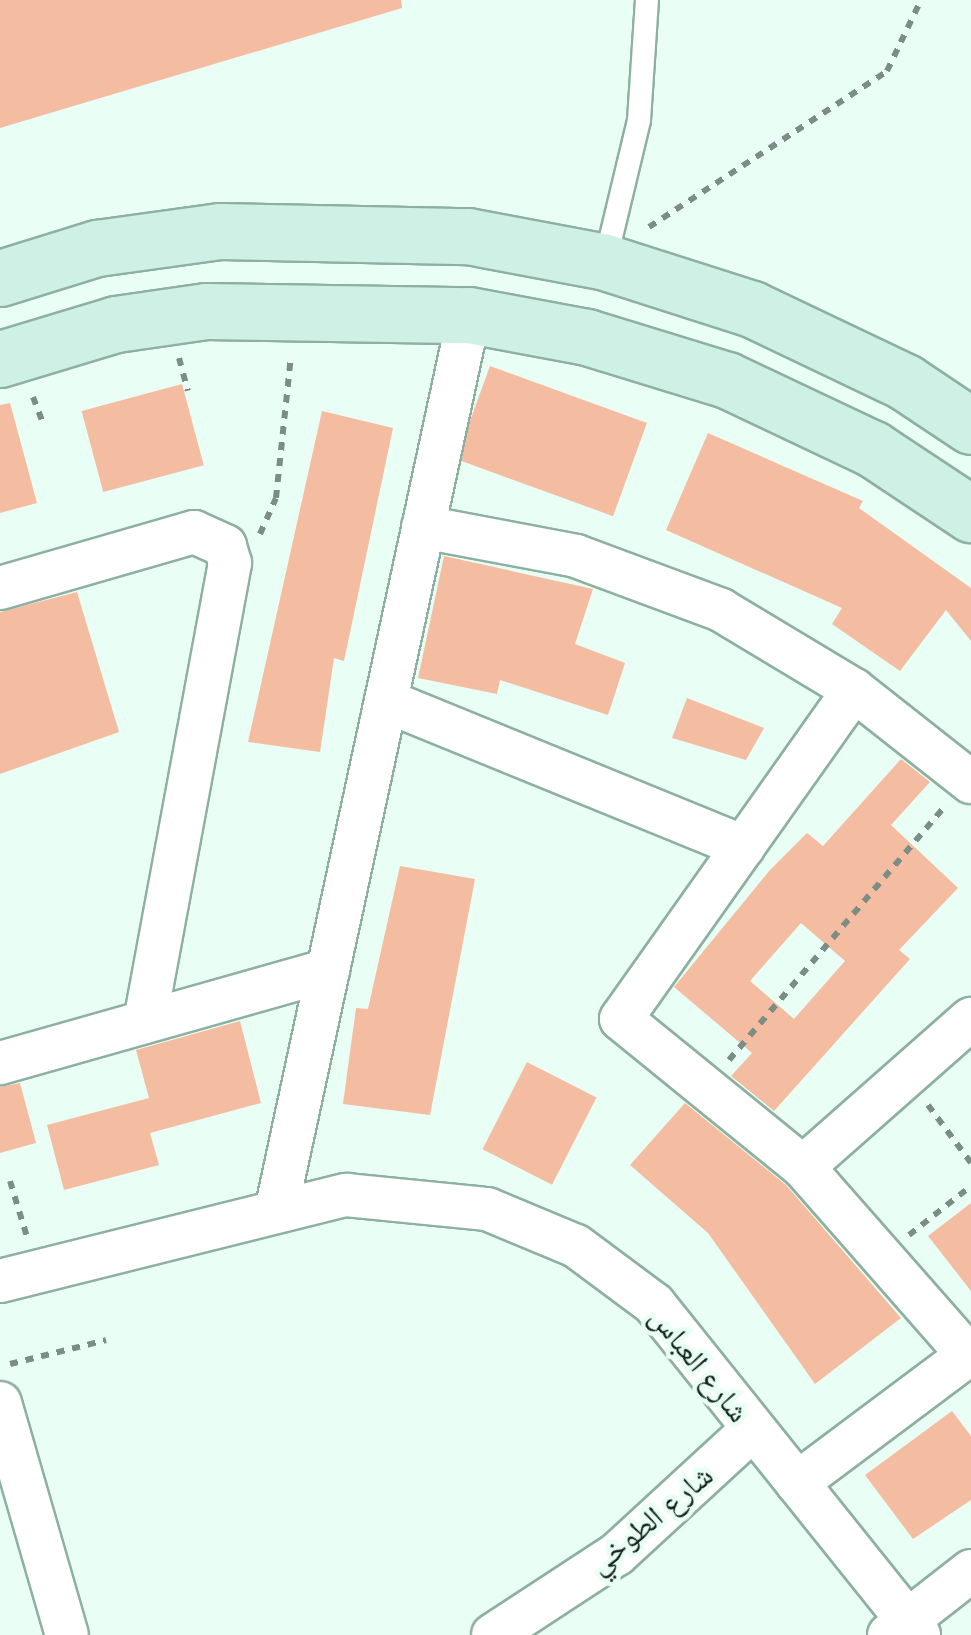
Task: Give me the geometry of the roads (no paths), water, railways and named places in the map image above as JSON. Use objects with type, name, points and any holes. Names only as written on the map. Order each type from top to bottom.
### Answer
[{"type":"street","points":[[0,278],[97,248],[344,228],[468,236],[605,262],[752,308],[904,382],[971,426]]},
{"type":"street","points":[[0,359],[116,324],[297,306],[469,315],[586,337],[727,380],[873,449],[971,514]]},
{"type":"street","points":[[277,1207],[469,315]]},
{"type":"street","points":[[423,527],[576,556],[703,604],[854,690],[969,780]]},
{"type":"street","points":[[0,588],[194,532],[225,546],[230,563],[146,1022]]},
{"type":"street","points":[[797,1484],[969,1354],[803,1167],[708,1084],[622,1019],[854,690]]},
{"type":"street","points":[[386,702],[744,847]]},
{"type":"street","points":[[0,1063],[328,970]]},
{"type":"street","points":[[803,1167],[971,1020]]},
{"type":"street","name":"شارع العباس","points":[[18,1276],[277,1207],[417,1196],[487,1209],[576,1246],[654,1304],[797,1484],[905,1630]]},
{"type":"street","points":[[0,1403],[67,1635]]},
{"type":"street","name":"شارع الطوخي","points":[[492,1635],[616,1554],[753,1429]]},
{"type":"street","points":[[905,1630],[971,1571]]},
{"type":"lane","points":[[605,262],[640,120],[647,0]]}]
